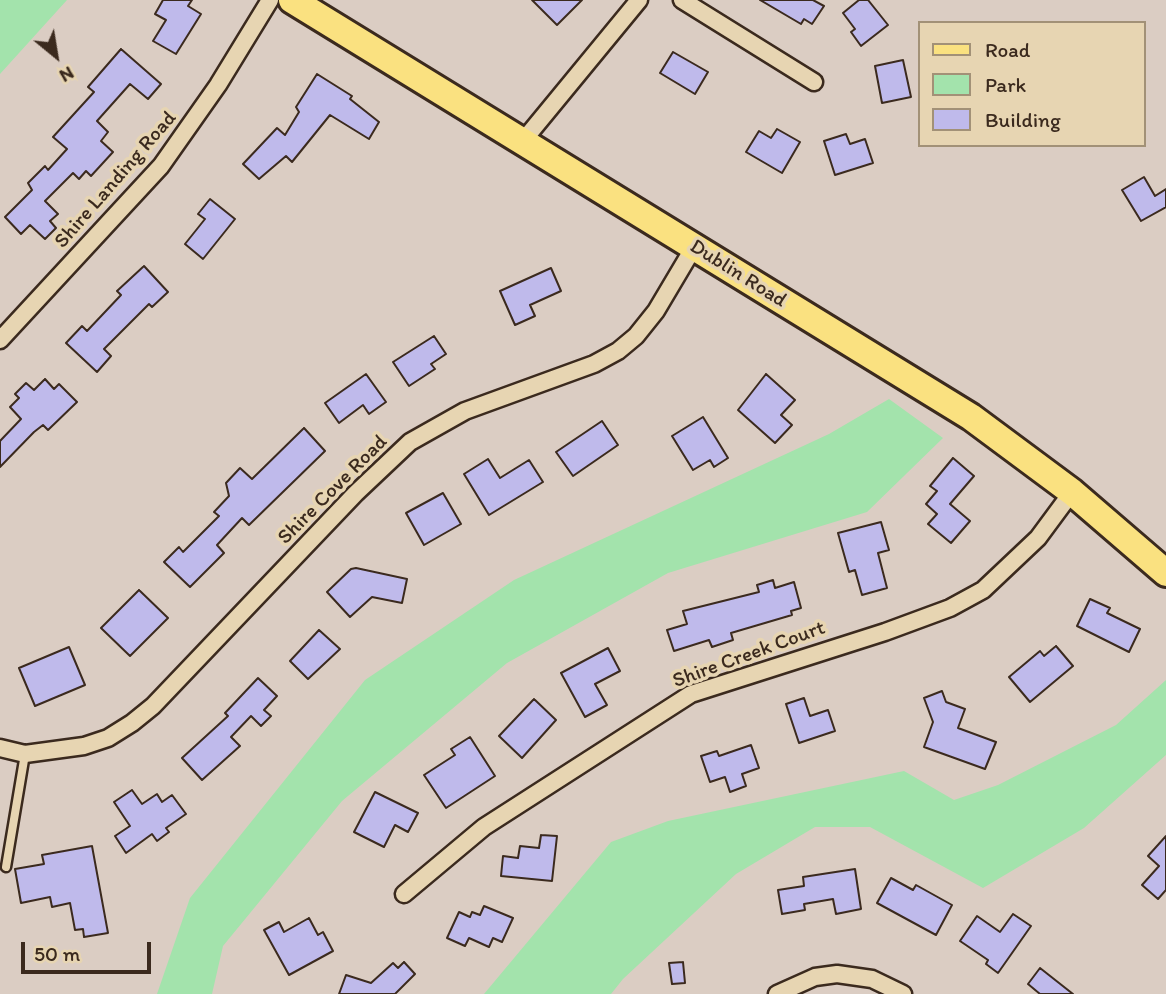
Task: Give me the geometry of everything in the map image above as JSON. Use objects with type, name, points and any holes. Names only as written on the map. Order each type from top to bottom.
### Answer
[{"type":"main road","name":"Dublin Road","points":[[292,0],[971,417],[1072,492],[1166,573]]},
{"type":"street","name":"Shire Landing Road","points":[[0,340],[161,166],[205,105],[270,0]]},
{"type":"street","points":[[523,141],[639,0]]},
{"type":"street","points":[[682,0],[814,82]]},
{"type":"street","name":"Shire Cove Road","points":[[0,748],[25,754],[84,746],[108,738],[132,723],[153,706],[356,493],[410,442],[466,411],[594,364],[618,351],[636,336],[656,311],[694,247]]},
{"type":"street","name":"Shire Creek Court","points":[[404,894],[484,827],[691,694],[885,632],[950,608],[983,590],[1038,538],[1072,492]]},
{"type":"street","points":[[777,994],[815,977],[836,974],[872,979],[903,994]]},
{"type":"lane","points":[[6,867],[25,754]]},
{"type":"green space","points":[[0,0],[67,0],[0,74]]},
{"type":"green space","points":[[889,399],[943,438],[867,512],[668,573],[507,663],[342,801],[223,946],[212,994],[157,994],[190,898],[365,680],[514,580],[829,434]]},
{"type":"green space","points":[[1166,680],[1166,755],[1084,828],[983,888],[870,827],[815,827],[736,874],[623,979],[611,994],[484,994],[611,842],[668,821],[904,771],[954,800],[998,785],[1116,725]]},
{"type":"building","points":[[163,0],[192,0],[188,6],[201,14],[176,54],[153,41],[166,20],[155,14]]},
{"type":"building","points":[[532,0],[582,0],[557,25]]},
{"type":"building","points":[[760,0],[813,0],[824,6],[812,24],[804,19],[801,24]]},
{"type":"building","points":[[859,0],[868,0],[888,25],[861,46],[851,32],[855,29],[843,13]]},
{"type":"building","points":[[121,49],[161,84],[148,99],[130,84],[97,121],[108,132],[101,141],[113,152],[91,176],[86,171],[79,179],[73,173],[45,201],[58,214],[50,221],[56,228],[45,239],[30,225],[21,234],[5,217],[32,190],[28,183],[45,166],[48,170],[67,149],[53,137],[94,92],[88,87]]},
{"type":"building","points":[[673,52],[708,72],[695,94],[660,73]]},
{"type":"building","points":[[903,60],[911,97],[882,103],[875,66]]},
{"type":"building","points":[[317,74],[352,96],[350,99],[379,122],[369,139],[330,115],[292,162],[286,156],[259,179],[243,164],[277,128],[285,135],[299,112],[296,107]]},
{"type":"building","points":[[777,129],[800,142],[782,173],[746,152],[759,131],[771,138]]},
{"type":"building","points":[[846,134],[850,144],[865,139],[873,163],[835,175],[824,141]]},
{"type":"building","points":[[1144,177],[1155,196],[1166,189],[1166,207],[1141,221],[1122,190]]},
{"type":"building","points":[[210,199],[235,219],[203,259],[185,244],[205,219],[198,214]]},
{"type":"building","points":[[144,266],[168,292],[152,307],[149,304],[104,349],[111,356],[97,372],[66,343],[82,326],[87,331],[121,295],[117,291]]},
{"type":"building","points":[[551,268],[561,291],[530,305],[535,316],[515,325],[500,291]]},
{"type":"building","points":[[434,336],[446,354],[431,364],[435,369],[409,386],[393,362]]},
{"type":"building","points":[[366,374],[386,402],[369,414],[363,405],[339,423],[325,403]]},
{"type":"building","points":[[766,374],[795,400],[781,415],[792,425],[775,443],[738,410]]},
{"type":"building","points":[[45,379],[54,389],[59,384],[77,402],[48,430],[43,425],[34,432],[0,467],[0,441],[21,419],[10,407],[19,398],[15,394],[26,383],[34,390]]},
{"type":"building","points":[[703,417],[728,458],[714,467],[710,460],[693,470],[672,436]]},
{"type":"building","points":[[602,421],[618,445],[573,476],[556,452]]},
{"type":"building","points":[[304,428],[325,451],[249,525],[242,518],[217,545],[224,553],[190,587],[164,562],[179,547],[183,552],[219,516],[214,512],[229,496],[226,483],[240,468],[252,479]]},
{"type":"building","points":[[953,458],[974,476],[950,504],[970,521],[951,543],[928,524],[937,514],[926,504],[937,491],[930,486]]},
{"type":"building","points":[[488,459],[500,478],[529,460],[543,482],[489,515],[464,474]]},
{"type":"building","points":[[443,493],[461,524],[424,545],[406,513]]},
{"type":"building","points":[[881,522],[889,550],[878,553],[887,588],[862,595],[855,570],[849,572],[838,533]]},
{"type":"building","points":[[351,569],[407,579],[402,603],[372,597],[350,617],[327,592]]},
{"type":"building","points":[[773,580],[775,588],[794,582],[801,608],[791,611],[792,615],[731,633],[733,640],[712,647],[709,640],[674,651],[667,630],[687,624],[683,611],[759,592],[757,585]]},
{"type":"building","points":[[139,590],[168,618],[130,656],[101,628]]},
{"type":"building","points":[[1090,599],[1110,608],[1107,613],[1140,629],[1129,652],[1077,626]]},
{"type":"building","points":[[319,630],[340,649],[308,679],[290,661]]},
{"type":"building","points":[[1056,646],[1073,666],[1030,702],[1009,677],[1040,651],[1044,656]]},
{"type":"building","points":[[69,647],[85,685],[35,706],[19,668]]},
{"type":"building","points":[[608,648],[620,671],[595,684],[607,705],[585,717],[561,673]]},
{"type":"building","points":[[258,678],[277,696],[264,710],[271,716],[261,726],[251,716],[231,737],[240,746],[202,780],[182,758],[228,716],[225,713]]},
{"type":"building","points":[[942,691],[946,702],[965,709],[958,728],[996,742],[985,769],[924,747],[933,722],[924,698]]},
{"type":"building","points":[[804,698],[810,716],[828,710],[835,731],[799,743],[786,704]]},
{"type":"building","points":[[534,699],[556,720],[522,758],[499,736]]},
{"type":"building","points":[[470,737],[495,776],[446,808],[424,775],[455,755],[451,749]]},
{"type":"building","points":[[751,745],[759,768],[742,774],[746,786],[730,792],[725,777],[710,782],[701,756],[717,751],[719,756]]},
{"type":"building","points":[[132,790],[142,804],[157,794],[162,802],[172,795],[186,814],[166,828],[169,832],[157,841],[152,834],[126,853],[115,836],[130,826],[114,802]]},
{"type":"building","points":[[375,792],[418,813],[408,832],[395,825],[384,847],[354,832]]},
{"type":"building","points":[[541,835],[557,836],[552,881],[501,876],[503,856],[518,858],[520,846],[539,848]]},
{"type":"building","points":[[1166,836],[1166,890],[1158,899],[1142,885],[1159,866],[1148,856]]},
{"type":"building","points":[[92,846],[108,933],[84,937],[83,929],[75,930],[70,903],[52,907],[50,897],[21,903],[15,869],[44,864],[42,855]]},
{"type":"building","points":[[855,869],[861,909],[836,914],[833,899],[804,904],[805,910],[782,914],[778,890],[804,886],[803,877]]},
{"type":"building","points":[[891,878],[913,890],[916,885],[952,905],[936,935],[877,903]]},
{"type":"building","points":[[484,906],[513,918],[502,942],[493,938],[489,947],[469,938],[465,946],[447,938],[459,912],[470,917],[472,912],[480,915]]},
{"type":"building","points":[[1013,914],[1031,926],[998,973],[986,964],[988,960],[960,941],[977,916],[1000,932]]},
{"type":"building","points":[[309,918],[318,935],[323,932],[333,951],[289,975],[264,930],[279,922],[284,932]]},
{"type":"building","points":[[404,962],[415,974],[395,994],[339,994],[346,975],[371,983],[393,963],[398,968]]},
{"type":"building","points":[[683,962],[685,983],[672,984],[669,963]]},
{"type":"building","points":[[1040,968],[1073,994],[1040,994],[1028,984]]}]
